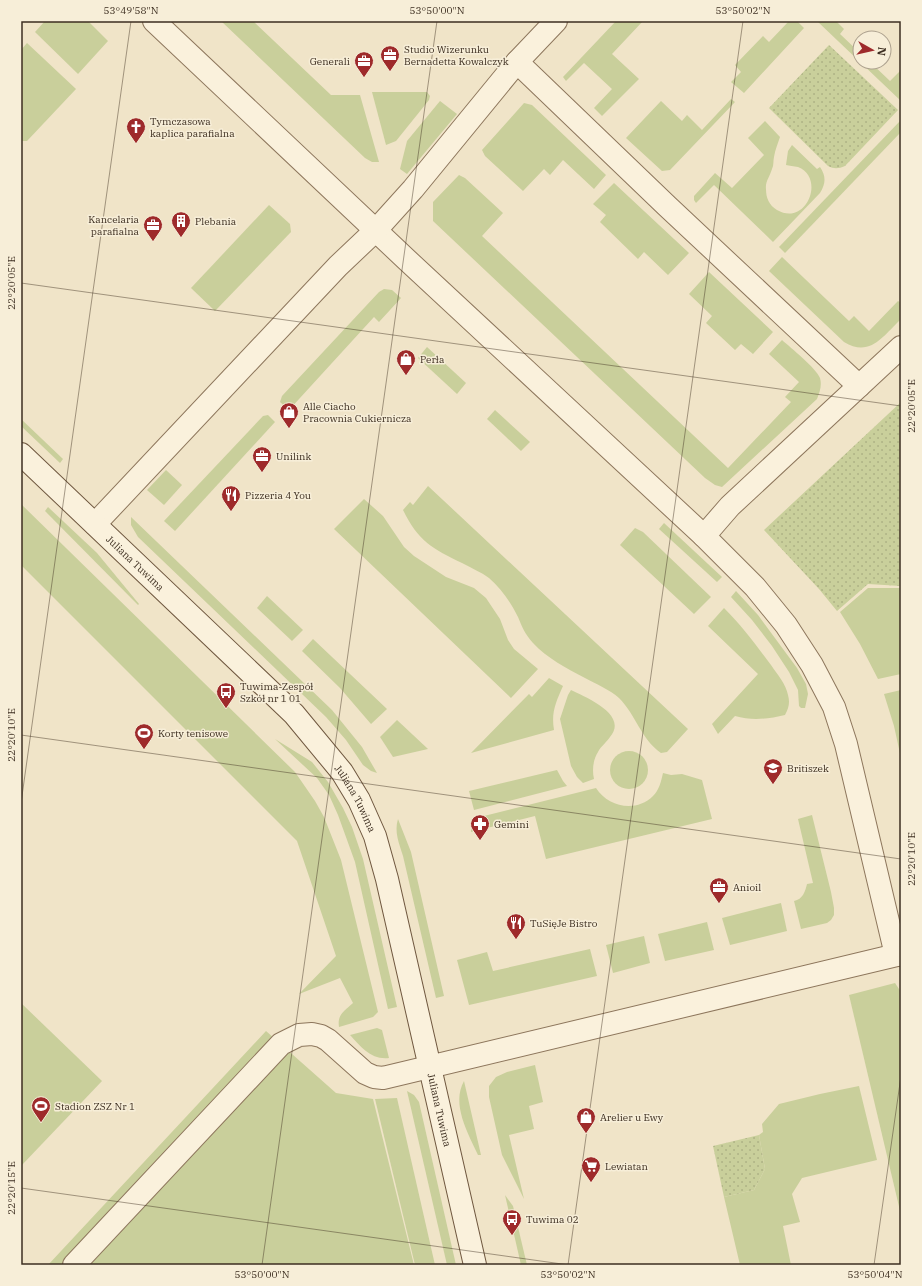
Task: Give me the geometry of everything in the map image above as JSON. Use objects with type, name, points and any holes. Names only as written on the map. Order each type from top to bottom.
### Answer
[{"type":"street","points":[[74,1265],[281,1044],[299,1035],[312,1034],[321,1036],[328,1040],[364,1073],[374,1077],[383,1078],[899,955],[846,744],[834,707],[812,665],[786,625],[755,587],[704,536],[667,503],[154,21]]},
{"type":"street","points":[[94,524],[338,266],[376,230],[413,189],[517,62],[556,21]]},
{"type":"street","points":[[517,62],[859,386]]},
{"type":"street","points":[[704,536],[730,506],[901,347]]},
{"type":"street","name":"Juliana Tuwima","points":[[21,454],[294,714],[342,772],[359,800],[375,836],[387,879],[475,1265]]},
{"type":"green space","points":[[45,21],[88,21],[108,41],[78,74],[35,32]]},
{"type":"green space","points":[[221,21],[253,21],[331,95],[360,95],[379,162],[372,162],[365,158]]},
{"type":"green space","points":[[616,21],[643,21],[612,54],[639,79],[602,116],[594,108],[612,89],[584,63],[566,81],[563,77]]},
{"type":"green space","points":[[789,21],[797,21],[804,28],[744,93],[731,82],[741,72],[735,65],[763,36],[769,42]]},
{"type":"green space","points":[[817,21],[836,21],[844,29],[840,34],[852,45],[852,54]]},
{"type":"green space","points":[[27,43],[76,89],[27,141],[21,141],[21,50]]},
{"type":"green space","points":[[829,45],[852,67],[852,70],[856,70],[898,110],[845,166],[840,168],[832,168],[828,166],[769,108]]},
{"type":"green space","points":[[868,70],[878,70],[890,81],[900,71],[901,101]]},
{"type":"green space","points":[[372,92],[427,92],[430,96],[429,100],[396,141],[386,145]]},
{"type":"green space","points":[[731,99],[735,102],[670,170],[662,171],[626,138],[661,101],[682,121],[687,115],[702,130]]},
{"type":"green space","points":[[440,101],[457,114],[407,174],[400,169],[407,141]]},
{"type":"green space","points":[[524,103],[532,105],[606,175],[594,189],[563,160],[550,175],[544,169],[523,191],[485,156],[482,150]]},
{"type":"green space","points":[[901,120],[901,132],[785,253],[779,247]]},
{"type":"green space","points":[[765,121],[780,137],[775,152],[773,168],[766,186],[767,198],[772,206],[777,210],[787,213],[796,212],[804,207],[809,199],[811,181],[806,173],[798,167],[786,165],[788,151],[792,145],[817,169],[820,167],[824,180],[820,193],[773,242],[714,185],[696,203],[694,200],[694,196],[715,173],[732,188],[764,155],[748,138]]},
{"type":"green space","points":[[459,175],[465,178],[503,213],[482,236],[728,468],[791,402],[785,397],[799,382],[769,354],[782,340],[803,358],[818,374],[821,383],[817,399],[722,487],[715,485],[705,478],[433,221],[433,202]]},
{"type":"green space","points":[[614,183],[689,253],[668,275],[644,252],[638,259],[600,222],[606,215],[593,204]]},
{"type":"green space","points":[[269,205],[290,224],[291,232],[215,311],[191,288]]},
{"type":"green space","points":[[782,257],[849,321],[854,316],[869,331],[898,301],[901,303],[901,319],[882,338],[869,346],[861,348],[844,342],[769,271]]},
{"type":"green space","points":[[709,272],[773,332],[753,354],[741,344],[735,350],[706,323],[712,316],[689,294]]},
{"type":"green space","points":[[384,289],[392,290],[401,298],[379,322],[374,317],[289,410],[280,402],[282,396],[379,292]]},
{"type":"green space","points":[[427,347],[466,383],[457,394],[418,358]]},
{"type":"green space","points":[[901,402],[901,586],[868,584],[837,611],[819,589],[764,530]]},
{"type":"green space","points":[[495,410],[530,442],[521,451],[487,419]]},
{"type":"green space","points":[[268,415],[275,422],[175,531],[164,521],[263,416]]},
{"type":"green space","points":[[21,419],[63,459],[60,463],[21,426]]},
{"type":"green space","points":[[166,470],[182,485],[164,505],[147,490]]},
{"type":"green space","points":[[428,486],[688,729],[667,752],[661,753],[648,741],[630,712],[619,698],[603,687],[551,658],[538,648],[522,627],[515,612],[498,586],[489,578],[443,553],[427,543],[421,537],[414,529],[403,510],[410,502],[413,505]]},
{"type":"green space","points":[[364,499],[383,516],[404,547],[414,556],[446,577],[474,588],[486,598],[500,619],[508,640],[514,649],[538,669],[511,698],[334,529]]},
{"type":"green space","points":[[21,504],[295,772],[315,801],[324,817],[341,860],[378,1012],[373,1017],[339,1027],[340,1016],[353,1003],[340,978],[299,994],[336,956],[297,841],[21,565]]},
{"type":"green space","points":[[48,507],[97,553],[139,604],[138,605],[45,511]]},
{"type":"green space","points":[[131,517],[332,710],[362,747],[377,773],[371,771],[363,765],[346,740],[326,717],[138,537],[131,525]]},
{"type":"green space","points":[[664,523],[722,577],[717,582],[659,529]]},
{"type":"green space","points":[[635,528],[643,532],[711,597],[694,614],[620,545]]},
{"type":"green space","points":[[868,588],[901,588],[901,674],[878,679],[860,644],[840,612]]},
{"type":"green space","points":[[736,591],[758,615],[797,668],[806,684],[808,694],[805,708],[801,708],[799,706],[798,690],[789,672],[772,646],[752,620],[731,597]]},
{"type":"green space","points":[[267,596],[303,630],[292,641],[257,608]]},
{"type":"green space","points":[[724,608],[749,636],[783,683],[787,691],[789,703],[785,715],[760,719],[748,719],[735,716],[718,734],[712,724],[758,674],[708,626]]},
{"type":"green space","points":[[313,639],[387,709],[371,724],[340,688],[302,651]]},
{"type":"green space","points":[[549,678],[563,686],[556,702],[553,718],[554,730],[471,753],[529,694],[532,697]]},
{"type":"green space","points":[[571,690],[601,706],[612,718],[615,727],[609,739],[599,750],[595,758],[593,769],[594,779],[583,783],[577,777],[571,766],[560,719]]},
{"type":"green space","points":[[901,690],[901,758],[894,726],[884,694]]},
{"type":"green space","points":[[397,720],[428,749],[393,757],[380,737]]},
{"type":"green space","points":[[275,739],[312,762],[328,782],[352,827],[363,859],[397,1007],[388,1009],[355,862],[329,795],[317,778]]},
{"type":"green space","points":[[625,751],[633,751],[640,754],[645,759],[648,770],[645,781],[640,786],[633,789],[625,789],[618,786],[613,781],[610,774],[610,766],[613,759],[618,754]]},
{"type":"green space","points":[[557,770],[567,786],[474,810],[469,791]]},
{"type":"green space","points":[[663,773],[671,775],[682,774],[702,780],[712,819],[546,859],[535,816],[471,832],[471,823],[476,818],[596,788],[608,800],[615,803],[623,806],[639,805],[655,794],[660,786]]},
{"type":"green space","points":[[812,815],[831,892],[834,915],[827,923],[801,929],[794,901],[802,897],[807,884],[813,883],[798,819]]},
{"type":"green space","points":[[398,819],[411,852],[444,996],[436,998],[398,838]]},
{"type":"green space","points":[[781,903],[787,931],[730,945],[722,918]]},
{"type":"green space","points":[[707,922],[714,950],[665,961],[658,934]]},
{"type":"green space","points":[[644,936],[650,963],[613,973],[606,945]]},
{"type":"green space","points":[[590,949],[597,976],[469,1005],[457,960],[487,952],[493,971]]},
{"type":"green space","points":[[895,983],[901,992],[901,1215],[849,995]]},
{"type":"green space","name":"Stadion ZSZ Nr 1","points":[[21,1003],[102,1081],[21,1166]]},
{"type":"green space","points":[[377,1028],[382,1030],[389,1058],[372,1055],[362,1048],[350,1035]]},
{"type":"green space","points":[[266,1031],[336,1093],[373,1099],[414,1265],[48,1265]]},
{"type":"green space","points":[[535,1065],[543,1102],[529,1106],[534,1129],[509,1135],[524,1199],[502,1155],[489,1097],[489,1086],[496,1077],[507,1072]]},
{"type":"green space","points":[[464,1081],[481,1155],[478,1155],[462,1118],[459,1099],[460,1090]]},
{"type":"green space","points":[[859,1086],[877,1160],[802,1178],[792,1194],[800,1222],[783,1226],[791,1265],[740,1265],[724,1197],[754,1190],[765,1169],[759,1135],[763,1132],[762,1124],[779,1104]]},
{"type":"green space","points":[[407,1091],[414,1095],[419,1102],[456,1265],[447,1265]]},
{"type":"green space","points":[[397,1098],[435,1265],[415,1265],[375,1099]]},
{"type":"green space","points":[[759,1135],[765,1169],[754,1190],[724,1197],[713,1146]]},
{"type":"green space","points":[[505,1195],[513,1206],[527,1265],[521,1265]]},
{"type":"place","name":"Studio Wizerunku Bernadetta Kowalczyk","points":[[390,72]]},
{"type":"place","name":"Generali","points":[[364,78]]},
{"type":"place","name":"Tymczasowa kaplica parafialna","points":[[136,144]]},
{"type":"place","name":"Plebania","points":[[181,238]]},
{"type":"place","name":"Kancelaria parafialna","points":[[153,242]]},
{"type":"place","name":"Perła","points":[[406,376]]},
{"type":"place","name":"Alle Ciacho Pracownia Cukiernicza","points":[[289,429]]},
{"type":"place","name":"Unilink","points":[[262,473]]},
{"type":"place","name":"Pizzeria 4 You","points":[[231,512]]},
{"type":"place","name":"Tuwima-Zespół Szkół nr 1 01","points":[[226,709]]},
{"type":"place","name":"Korty tenisowe","points":[[144,750]]},
{"type":"place","name":"Britiszek","points":[[773,785]]},
{"type":"place","name":"Gemini","points":[[480,841]]},
{"type":"place","name":"Anioil","points":[[719,904]]},
{"type":"place","name":"TuSięJe Bistro","points":[[516,940]]},
{"type":"place","name":"Stadion ZSZ Nr 1","points":[[41,1123]]},
{"type":"place","name":"Arelier u Ewy","points":[[586,1134]]},
{"type":"place","name":"Lewiatan","points":[[591,1183]]},
{"type":"place","name":"Tuwima 02","points":[[512,1236]]}]
